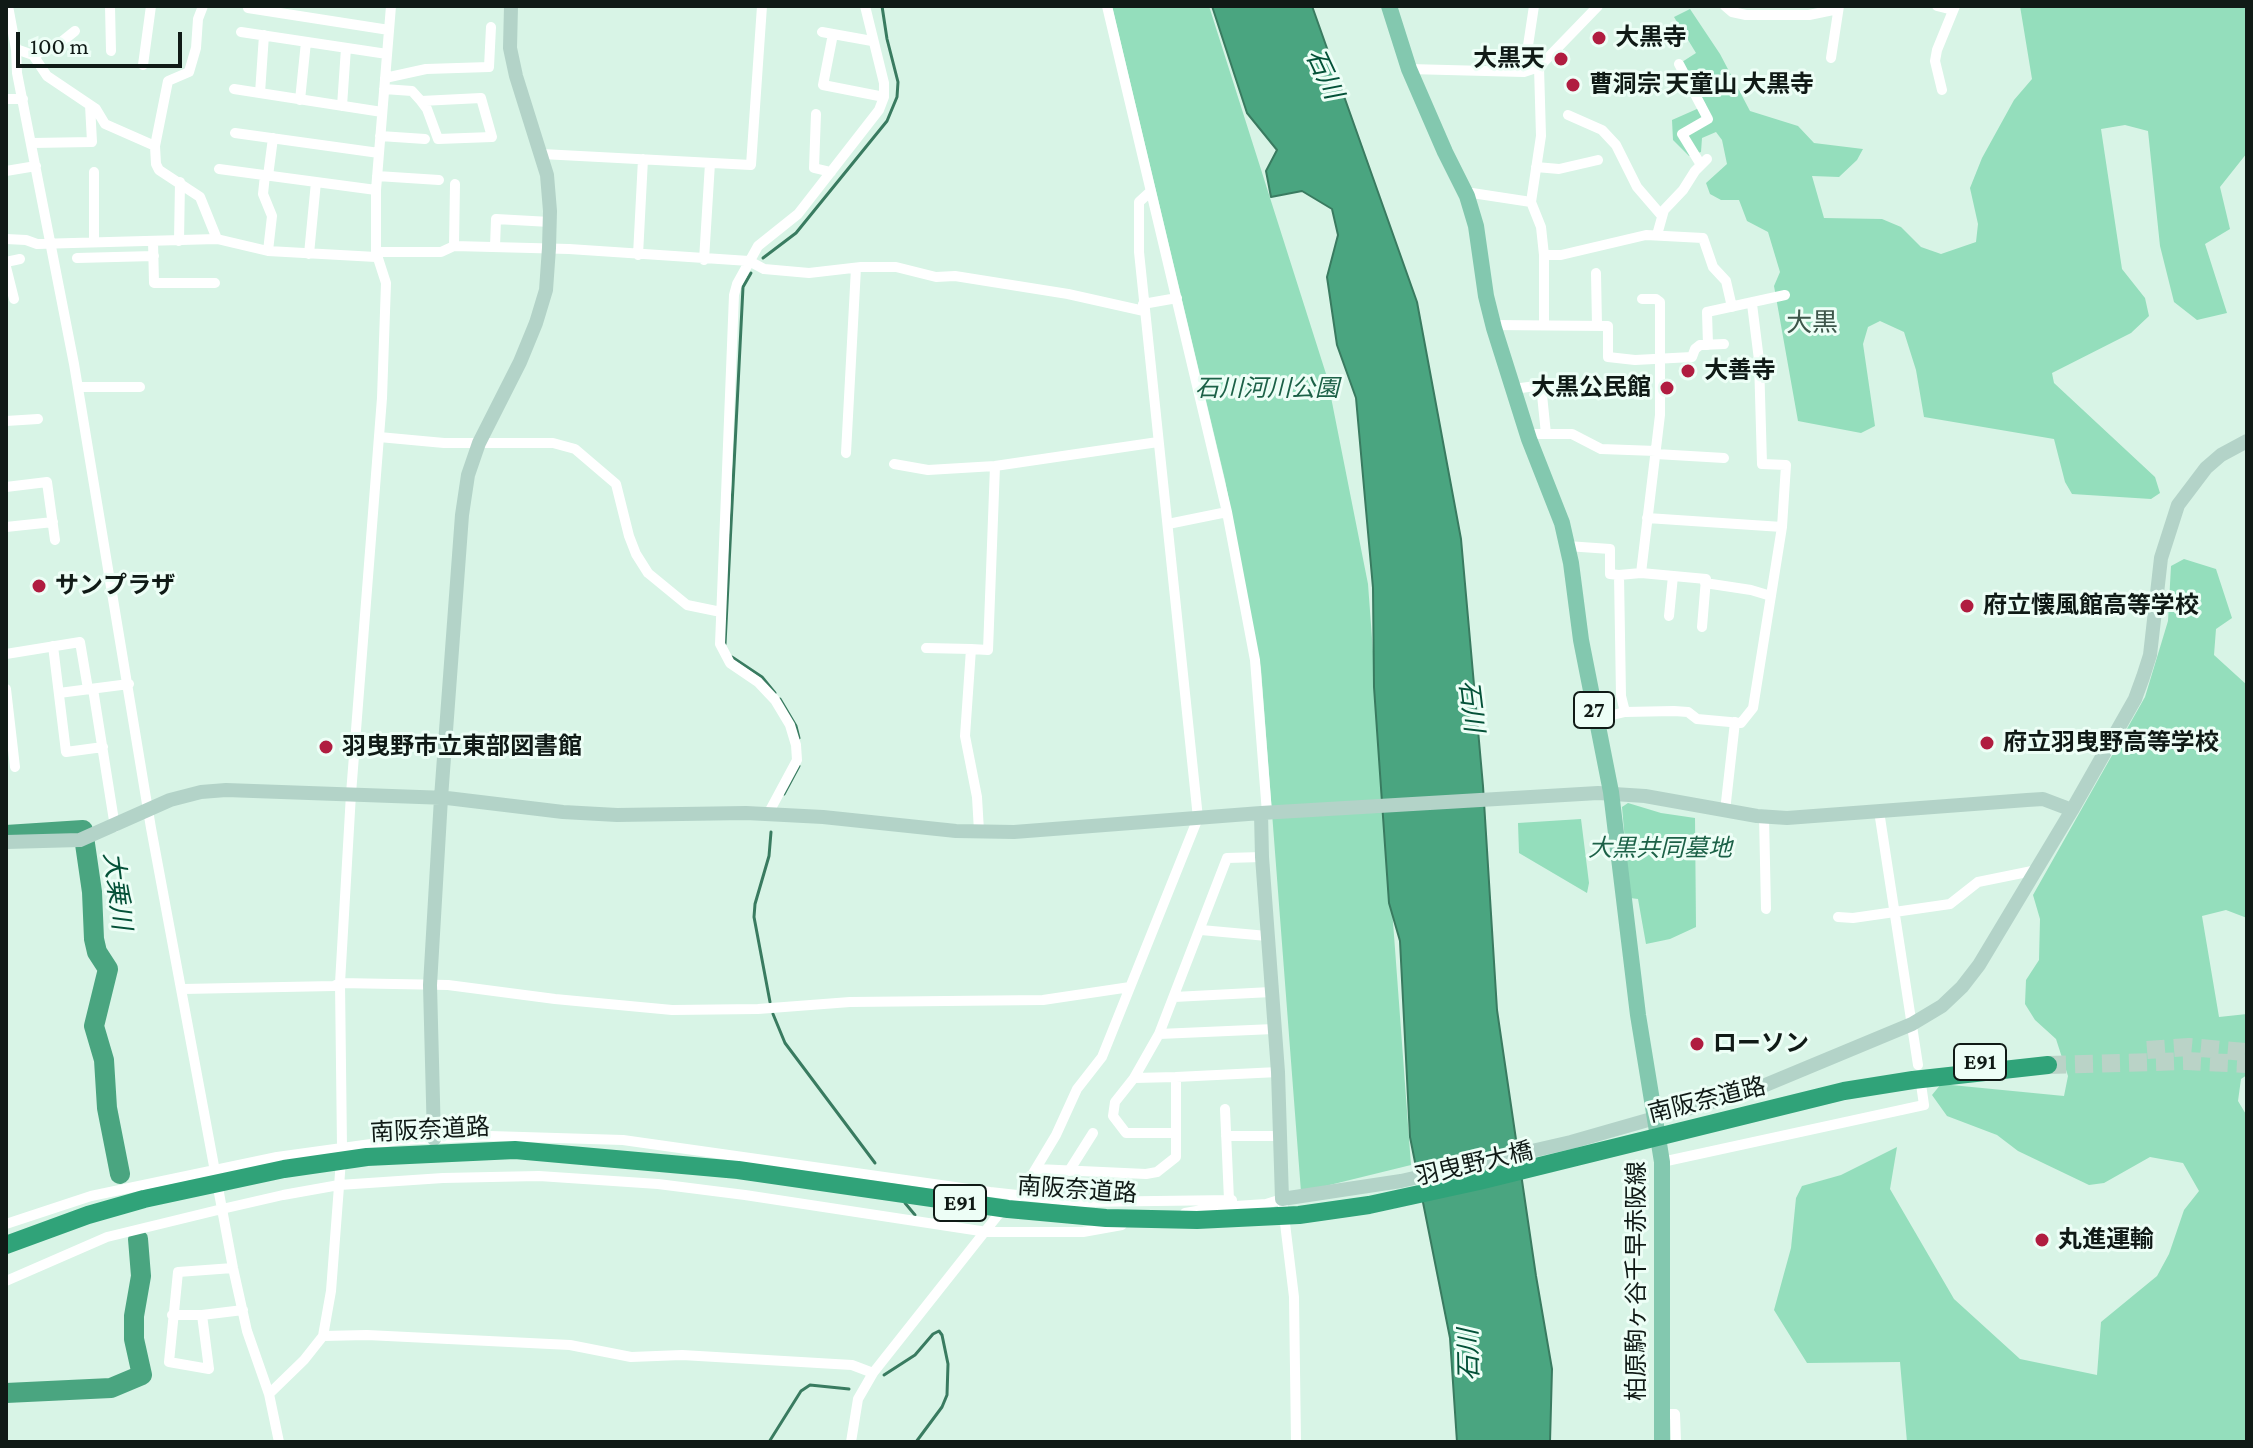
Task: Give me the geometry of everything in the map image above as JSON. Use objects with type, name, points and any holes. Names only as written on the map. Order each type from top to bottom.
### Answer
[{"type":"highway","name":"南阪奈道路","points":[[6,1245],[88,1215],[144,1199],[284,1169],[429,1152],[515,1150],[738,1170],[1008,1209],[1106,1218],[1197,1220],[1299,1215],[1410,1196],[1916,1075],[1998,1060],[2048,1061]]},
{"type":"highway","name":"南阪奈道路","points":[[6,1234],[118,1197],[280,1162],[368,1150],[515,1143],[641,1150],[1009,1202],[1108,1212],[1196,1213],[1299,1208],[1364,1198],[1475,1174],[1840,1082],[1916,1075]]},
{"type":"highway","points":[[6,1255],[144,1199]]},
{"type":"main road","name":"柏原駒ヶ谷千早赤阪線","points":[[1389,6],[1409,69],[1467,196],[1476,226],[1493,325],[1528,434],[1562,523],[1567,546],[1596,719],[1638,1015],[1648,1120],[1662,1162],[1662,1442]]},
{"type":"street","points":[[8,6],[17,73],[78,387],[233,1268],[269,1394],[279,1442]]},
{"type":"street","points":[[110,6],[111,51]]},
{"type":"street","points":[[143,65],[151,6]]},
{"type":"street","points":[[203,6],[189,72],[168,81],[155,146],[156,164],[159,170],[200,197],[217,239]]},
{"type":"street","points":[[312,18],[314,6]]},
{"type":"street","points":[[269,1394],[304,1360],[323,1336],[331,1291],[342,1147],[340,983],[351,794],[379,437],[386,283],[376,254],[376,190],[391,7],[379,6]]},
{"type":"street","points":[[434,1139],[430,985],[462,515],[468,475],[479,443],[536,323],[546,290],[549,248],[547,175],[510,48],[511,6]]},
{"type":"street","points":[[542,154],[751,165],[762,6]]},
{"type":"street","points":[[768,814],[797,760],[796,745],[790,725],[775,700],[758,682],[730,663],[720,644],[734,295],[758,246],[798,214],[879,110],[884,97],[884,83],[865,6]]},
{"type":"street","points":[[1107,6],[1227,512],[1255,660],[1268,813],[1262,857],[1278,1072],[1282,1199],[1294,1297],[1296,1442]]},
{"type":"street","points":[[1524,72],[1534,6]]},
{"type":"street","points":[[1409,69],[1524,72],[1539,67],[1598,6]]},
{"type":"street","points":[[1725,6],[1738,10],[1809,15],[1839,8],[1831,58]]},
{"type":"street","points":[[1937,6],[1954,8],[1935,61],[1942,90]]},
{"type":"street","points":[[248,8],[389,30]]},
{"type":"street","points":[[385,84],[426,69],[489,67],[491,27]]},
{"type":"street","points":[[33,55],[55,47],[75,31]]},
{"type":"street","points":[[241,32],[387,54]]},
{"type":"street","points":[[872,41],[827,33],[823,85],[884,97]]},
{"type":"street","points":[[260,93],[264,35]]},
{"type":"street","points":[[300,100],[306,42]]},
{"type":"street","points":[[342,106],[346,48]]},
{"type":"street","points":[[16,49],[33,55],[47,76],[96,109],[105,124],[155,146]]},
{"type":"street","points":[[1657,235],[1662,216],[1704,162],[1682,134],[1708,119],[1679,64]]},
{"type":"street","points":[[6,65],[17,73]]},
{"type":"street","points":[[1539,67],[1541,136],[1531,202],[1541,227],[1544,255],[1544,324]]},
{"type":"street","points":[[385,84],[412,91],[427,109],[438,139],[492,137],[481,98],[421,101]]},
{"type":"street","points":[[234,89],[382,112]]},
{"type":"street","points":[[6,99],[23,99]]},
{"type":"street","points":[[32,143],[92,142],[90,105]]},
{"type":"street","points":[[816,114],[814,168],[831,172]]},
{"type":"street","points":[[1568,115],[1602,130],[1616,145],[1637,187],[1662,216]]},
{"type":"street","points":[[235,133],[379,153]]},
{"type":"street","points":[[380,136],[425,139]]},
{"type":"street","points":[[268,251],[272,216],[263,194],[273,138]]},
{"type":"street","points":[[638,255],[643,159]]},
{"type":"street","points":[[1536,167],[1559,169],[1598,160]]},
{"type":"street","points":[[704,260],[710,163]]},
{"type":"street","points":[[6,171],[36,166]]},
{"type":"street","points":[[219,169],[376,190]]},
{"type":"street","points":[[94,172],[94,241]]},
{"type":"street","points":[[377,176],[439,180]]},
{"type":"street","points":[[179,241],[180,182]]},
{"type":"street","points":[[309,254],[316,182]]},
{"type":"street","points":[[454,246],[455,184]]},
{"type":"street","points":[[851,1442],[858,1399],[873,1373],[998,1215],[1020,1195],[1037,1169],[1077,1089],[1102,1057],[1198,818],[1139,252],[1139,202],[1151,191]]},
{"type":"street","points":[[1467,196],[1472,193],[1531,202]]},
{"type":"street","points":[[495,247],[496,219],[550,222]]},
{"type":"street","points":[[1544,255],[1561,255],[1646,235],[1703,238],[1713,267],[1726,281],[1732,307]]},
{"type":"street","points":[[6,239],[50,243],[217,239],[268,251],[309,254],[441,252],[454,246],[549,248],[749,261],[764,269],[809,273],[896,267],[936,277],[955,276],[1144,308],[1177,298]]},
{"type":"street","points":[[153,241],[154,283],[215,283]]},
{"type":"street","points":[[77,258],[154,256]]},
{"type":"street","points":[[14,299],[6,265],[20,259]]},
{"type":"street","points":[[846,453],[856,268]]},
{"type":"street","points":[[1596,273],[1597,326]]},
{"type":"street","points":[[1708,345],[1707,312],[1785,295]]},
{"type":"street","points":[[1641,573],[1656,452],[1660,359],[1660,302],[1642,299]]},
{"type":"street","points":[[1596,719],[1625,712],[1688,712],[1697,719],[1741,723],[1753,708],[1782,527],[1786,465],[1762,464],[1758,345],[1752,304]]},
{"type":"street","points":[[1493,325],[1608,326],[1608,357],[1635,360],[1692,357],[1695,349],[1724,344]]},
{"type":"street","points":[[1513,389],[1567,382]]},
{"type":"street","points":[[1541,385],[1546,434]]},
{"type":"street","points":[[78,387],[140,387]]},
{"type":"street","points":[[6,421],[38,419]]},
{"type":"street","points":[[1528,434],[1572,434],[1601,449],[1724,458]]},
{"type":"street","points":[[379,437],[479,443],[553,443],[575,449],[616,484],[632,545],[648,573],[687,605],[721,612]]},
{"type":"street","name":"羽曳野大橋","points":[[1282,1199],[1401,1181],[1571,1142],[1751,1091],[1912,1024],[1942,1006],[1962,987],[1993,944],[2135,699],[2150,655],[2161,558],[2178,505],[2206,468],[2221,455],[2247,441]]},
{"type":"street","points":[[894,464],[928,470],[995,466],[1158,442]]},
{"type":"street","points":[[926,648],[988,650],[995,466]]},
{"type":"street","points":[[6,487],[47,482],[55,540]]},
{"type":"street","points":[[1168,524],[1227,512]]},
{"type":"street","points":[[1647,518],[1782,527]]},
{"type":"street","points":[[6,527],[53,522]]},
{"type":"street","points":[[1567,546],[1610,549],[1610,574],[1641,573],[1706,579],[1702,627]]},
{"type":"street","points":[[1619,575],[1621,696],[1625,712]]},
{"type":"street","points":[[1669,616],[1673,576]]},
{"type":"street","points":[[1705,583],[1771,596]]},
{"type":"street","points":[[6,654],[80,642],[103,747],[115,827]]},
{"type":"street","points":[[53,646],[66,752],[103,747]]},
{"type":"street","points":[[971,649],[965,736],[977,797],[979,831]]},
{"type":"street","points":[[59,693],[129,684]]},
{"type":"street","points":[[6,689],[15,767]]},
{"type":"street","points":[[1725,811],[1735,722]]},
{"type":"street","points":[[6,842],[85,839],[170,800],[201,792],[226,790],[441,798],[617,815],[768,814],[1014,832],[1604,792],[1764,816],[1802,817],[2043,799],[2072,810]]},
{"type":"street","points":[[1662,1162],[1924,1105],[1916,1075],[1912,1024],[1879,811]]},
{"type":"street","points":[[1764,816],[1766,909]]},
{"type":"street","points":[[1176,1133],[1126,1133],[1113,1116],[1115,1102],[1134,1078],[1159,1034],[1227,858],[1262,857]]},
{"type":"street","points":[[1838,917],[1895,913],[1950,904],[1978,882],[2037,870]]},
{"type":"street","points":[[1201,930],[1267,936]]},
{"type":"street","points":[[183,989],[334,986],[340,983],[430,985],[672,1010],[758,1009],[879,1001],[1043,1000],[1130,987]]},
{"type":"street","points":[[1174,997],[1271,992]]},
{"type":"street","points":[[1159,1034],[1274,1029]]},
{"type":"street","points":[[1134,1078],[1278,1072]]},
{"type":"street","points":[[1037,1169],[1157,1172],[1176,1157],[1176,1077]]},
{"type":"street","points":[[1225,1109],[1229,1200]]},
{"type":"street","points":[[1069,1171],[1093,1133]]},
{"type":"street","points":[[6,1224],[91,1196],[215,1170],[342,1147],[490,1136],[623,1140],[1080,1202],[1282,1199]]},
{"type":"street","points":[[1226,1136],[1280,1136]]},
{"type":"street","points":[[6,1281],[107,1237],[222,1209],[339,1185],[443,1178],[539,1176],[658,1184],[987,1232],[1083,1232],[1282,1199]]},
{"type":"street","points":[[202,1315],[209,1369],[169,1362],[178,1272],[233,1268]]},
{"type":"street","points":[[172,1315],[243,1310]]},
{"type":"street","points":[[323,1336],[367,1335],[570,1345],[631,1357],[682,1355],[852,1365],[873,1373]]},
{"type":"street","points":[[1662,1414],[1675,1414],[1676,1442]]},
{"type":"green space","name":"石川河川公園","points":[[1112,6],[1209,6],[1327,377],[1368,584],[1411,1165],[1301,1192],[1261,669],[1225,480]]},
{"type":"green space","points":[[2020,6],[2247,6],[2247,153],[2220,187],[2230,229],[2205,244],[2227,313],[2197,320],[2174,302],[2160,246],[2148,131],[2125,125],[2101,129],[2122,269],[2145,298],[2149,316],[2131,333],[2052,373],[2054,383],[2155,477],[2160,493],[2151,499],[2072,494],[2065,482],[2054,439],[1924,417],[1916,370],[1904,332],[1880,321],[1868,327],[1863,344],[1875,426],[1861,433],[1798,421],[1774,286],[1780,272],[1768,232],[1747,221],[1739,200],[1721,200],[1710,194],[1706,183],[1727,164],[1722,140],[1716,132],[1702,138],[1701,152],[1689,156],[1673,140],[1672,120],[1706,105],[1682,62],[1696,53],[1674,17],[1690,9],[1720,54],[1750,111],[1798,126],[1814,143],[1863,149],[1857,160],[1839,177],[1812,176],[1824,218],[1882,219],[1901,227],[1921,247],[1941,254],[1976,242],[1978,224],[1970,188],[1982,158],[2014,100],[2032,79]]},
{"type":"green space","points":[[2184,559],[2216,569],[2232,618],[2216,629],[2214,655],[2247,685],[2247,918],[2226,910],[2202,916],[2219,1017],[2247,1014],[2247,1075],[2241,1079],[2238,1101],[2247,1116],[2247,1442],[1907,1442],[1900,1362],[1807,1363],[1774,1310],[1791,1248],[1796,1198],[1802,1186],[1841,1175],[1897,1147],[1890,1189],[1954,1299],[2020,1359],[2097,1375],[2101,1322],[2157,1276],[2169,1254],[2184,1210],[2199,1191],[2183,1163],[2150,1157],[2104,1183],[2089,1185],[2018,1151],[1997,1135],[1947,1116],[1932,1095],[1941,1084],[2064,1096],[2068,1076],[2056,1039],[2035,1020],[2025,1004],[2026,980],[2039,960],[2040,919],[2033,895],[2145,697],[2168,621],[2171,566]]},
{"type":"green space","name":"大黒共同墓地","points":[[1628,803],[1661,813],[1695,818],[1696,927],[1670,939],[1646,944],[1638,899],[1630,898],[1622,807]]},
{"type":"green space","points":[[1581,819],[1589,883],[1587,893],[1519,853],[1518,823]]},
{"type":"water","name":"石川","points":[[1212,6],[1312,6],[1417,302],[1461,539],[1483,786],[1497,1010],[1552,1369],[1550,1442],[1457,1442],[1450,1338],[1410,1137],[1400,941],[1389,903],[1374,687],[1373,588],[1356,398],[1337,345],[1327,277],[1338,235],[1332,209],[1302,191],[1271,197],[1266,171],[1277,150],[1247,113]]},
{"type":"waterway","points":[[763,258],[796,233],[887,121],[897,97],[898,82],[882,6]]},
{"type":"waterway","points":[[725,644],[743,287],[751,273]]},
{"type":"waterway","points":[[732,657],[762,677],[775,693]]},
{"type":"waterway","points":[[780,699],[796,726],[799,738]]},
{"type":"waterway","points":[[784,794],[799,766]]},
{"type":"waterway","name":"大乗川","points":[[6,835],[83,830],[92,892],[94,939],[97,952],[108,969],[94,1026],[104,1060],[107,1108],[120,1174]]},
{"type":"waterway","points":[[770,1002],[754,917],[769,856],[771,832]]},
{"type":"waterway","points":[[773,1014],[785,1043],[875,1163]]},
{"type":"waterway","points":[[905,1203],[915,1215]]},
{"type":"waterway","name":"大乗川","points":[[6,1393],[111,1388],[142,1375],[134,1339],[134,1316],[141,1276],[138,1239]]},
{"type":"waterway","points":[[884,1375],[915,1355],[933,1334],[939,1331],[942,1335],[948,1364],[947,1395],[942,1407],[916,1442]]},
{"type":"waterway","points":[[769,1442],[801,1391],[810,1385],[849,1389]]},
{"type":"tunnel","points":[[2147,1050],[2189,1047],[2245,1052]]},
{"type":"tunnel","points":[[2048,1065],[2187,1061],[2247,1064]]},
{"type":"place","name":"大黒寺","points":[[1599,38]]},
{"type":"place","name":"大黒天","points":[[1561,59]]},
{"type":"place","name":"曹洞宗 天童山 大黒寺","points":[[1573,85]]},
{"type":"place","name":"大善寺","points":[[1688,371]]},
{"type":"place","name":"大黒公民館","points":[[1667,388]]},
{"type":"place","name":"サンプラザ","points":[[39,586]]},
{"type":"place","name":"府立懐風館高等学校","points":[[1967,606]]},
{"type":"place","name":"府立羽曳野高等学校","points":[[1987,743]]},
{"type":"place","name":"羽曳野市立東部図書館","points":[[326,747]]},
{"type":"place","name":"ローソン","points":[[1697,1044]]},
{"type":"place","name":"丸進運輸","points":[[2042,1240]]},
{"type":"district","name":"大黒","points":[[1812,323]]}]
